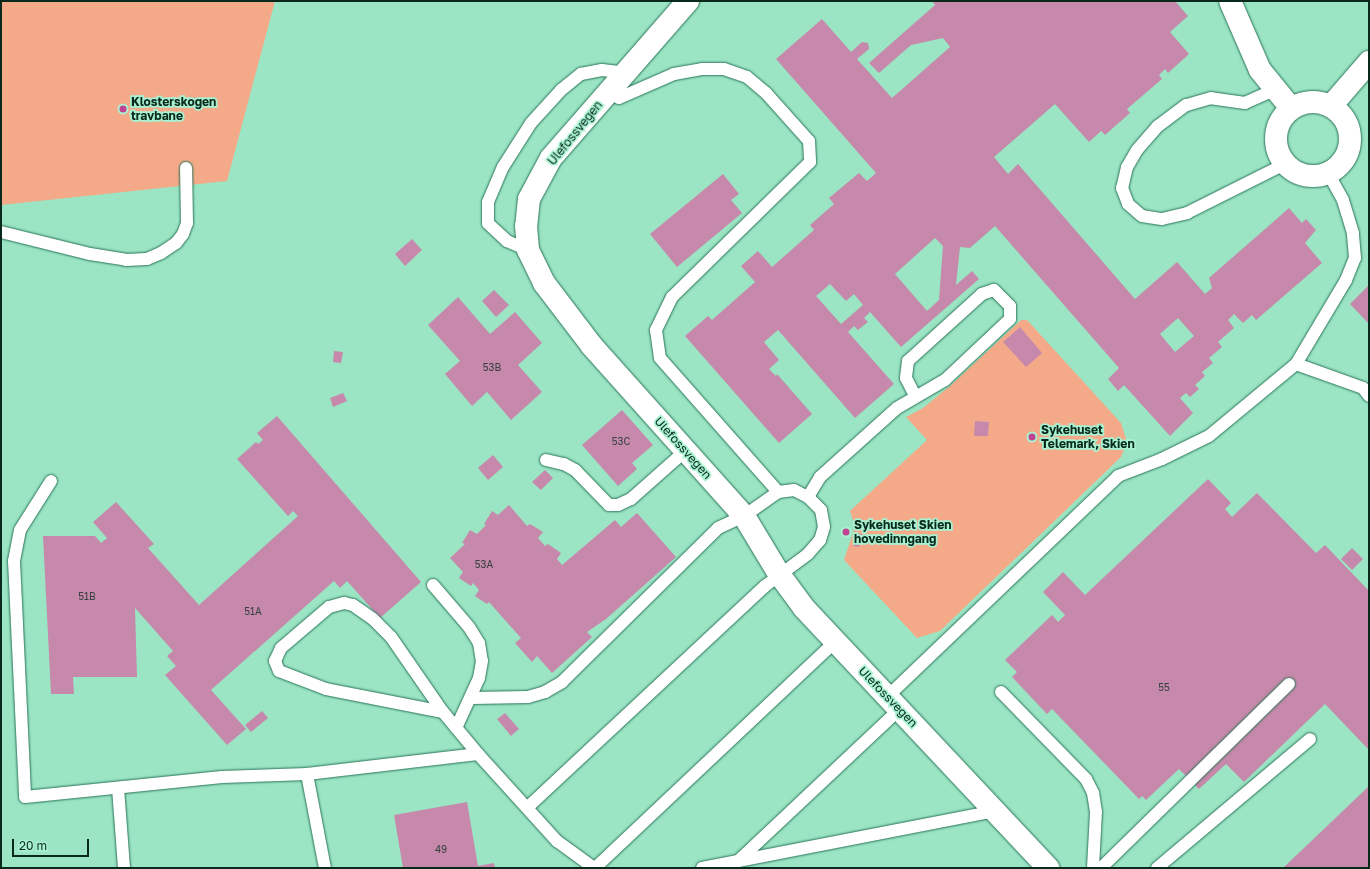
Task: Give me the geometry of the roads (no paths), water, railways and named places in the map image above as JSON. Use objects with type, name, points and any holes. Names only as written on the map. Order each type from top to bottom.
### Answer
[{"type":"street","name":"Ulefossvegen","points":[[688,1],[551,158],[529,199],[526,226],[528,250],[544,283],[592,346],[744,516],[779,574],[804,608],[1048,868]]},
{"type":"street","points":[[1230,1],[1260,70],[1274,90],[1291,108]]},
{"type":"street","points":[[1331,106],[1369,62]]},
{"type":"street","points":[[1318,102],[1331,106],[1343,117],[1349,131],[1349,147],[1342,161],[1328,173],[1313,176],[1298,173],[1285,164],[1277,151],[1276,135],[1280,120],[1291,108],[1304,103],[1318,102]]},
{"type":"lane","points":[[610,91],[619,98],[674,74],[702,69],[724,69],[747,77],[766,93],[809,141],[810,162],[672,297],[656,330],[660,358],[778,492]]},
{"type":"lane","points":[[528,250],[507,242],[488,223],[488,202],[502,167],[531,123],[561,90],[581,74],[602,70],[627,72]]},
{"type":"lane","points":[[1274,90],[1245,103],[1211,98],[1186,105],[1157,127],[1137,150],[1127,167],[1122,188],[1128,204],[1142,216],[1162,219],[1187,213],[1285,164]]},
{"type":"lane","points":[[1,232],[90,254],[126,260],[147,259],[161,253],[176,243],[183,234],[187,223],[186,168]]},
{"type":"lane","points":[[738,861],[1118,476],[1162,459],[1209,436],[1296,364],[1346,280],[1355,258],[1353,233],[1343,200],[1328,173]]},
{"type":"lane","points":[[808,497],[820,478],[897,408],[915,396],[945,380],[1010,319],[1010,306],[994,290],[982,294],[908,361],[906,378],[915,396]]},
{"type":"lane","points":[[1296,364],[1363,388],[1369,396]]},
{"type":"lane","points":[[546,460],[564,464],[575,470],[609,505],[618,505],[631,498],[686,451]]},
{"type":"lane","points":[[51,481],[20,530],[14,561],[25,797],[222,777],[308,774],[478,754]]},
{"type":"lane","points":[[472,698],[528,697],[545,692],[562,682],[718,528],[744,516],[778,492],[794,490],[808,497],[820,510],[824,527],[820,540],[808,554],[779,574],[528,807]]},
{"type":"lane","points":[[433,585],[469,627],[479,643],[482,661],[472,698],[456,728]]},
{"type":"lane","points":[[443,712],[326,689],[279,671],[275,661],[281,648],[329,606],[344,603],[353,605],[373,619],[391,637],[443,712],[456,728],[557,841],[594,868],[835,642]]},
{"type":"lane","points":[[1101,868],[1289,684]]},
{"type":"lane","points":[[1001,692],[1086,779],[1093,793],[1096,812],[1093,868]]},
{"type":"lane","points":[[1157,868],[1310,739]]},
{"type":"lane","points":[[308,774],[325,868]]},
{"type":"lane","points":[[118,788],[124,868]]},
{"type":"lane","points":[[702,868],[995,811]]},
{"type":"place","name":"Klosterskogen travbane","points":[[123,109]]},
{"type":"place","name":"Sykehuset Telemark, Skien","points":[[1032,437]]},
{"type":"place","name":"Sykehuset Skien hovedinngang","points":[[846,532]]}]
